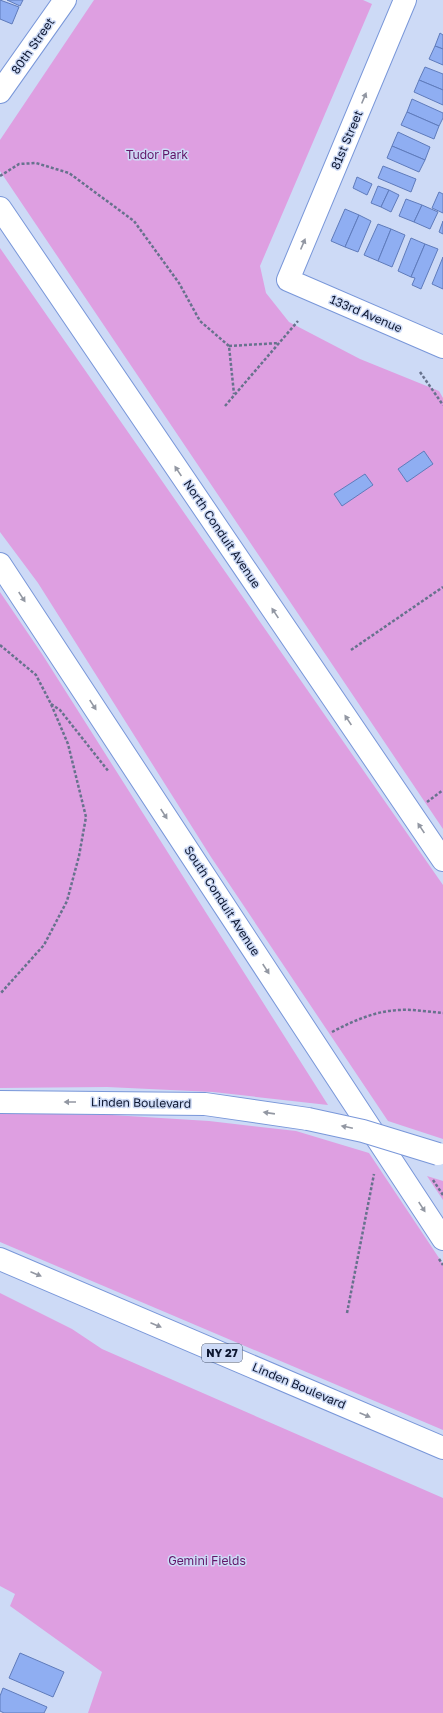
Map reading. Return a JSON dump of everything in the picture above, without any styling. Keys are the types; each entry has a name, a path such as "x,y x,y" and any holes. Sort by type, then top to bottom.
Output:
{"main road":[{"name":"80th Street","path":"0,92 65,0"},
{"name":"81st Street","path":"288,280 405,0"},
{"name":"North Conduit Avenue","path":"0,208 443,860"},
{"name":"133rd Avenue","path":"288,280 443,347"},
{"name":"South Conduit Avenue","path":"0,564 443,1239"},
{"name":"Linden Boulevard","path":"0,1102 205,1104 308,1119 363,1131 440,1155"},
{"name":"Linden Boulevard","path":"0,1259 443,1448"}],"path":[{"path":"0,176 19,164 36,163 70,173 128,216 140,228 178,283 200,321 229,346 234,394"},
{"path":"225,406 298,321"},
{"path":"229,346 280,342"},
{"path":"420,372 443,405"},
{"path":"351,650 443,587"},
{"path":"0,645 36,675 52,704 68,744 86,817 79,856 67,900 44,945 0,994"},
{"path":"424,804 443,790"},
{"path":"314,1042 351,1022 373,1014 399,1010 443,1012"},
{"path":"347,1314 376,1166"},
{"path":"433,1180 443,1195"}],"green space":[{"name":"Tudor Park","path":"94,0 363,0 372,4 260,266 266,293 289,322 360,359 439,391 443,398 443,829 0,171 0,140"},
{"path":"0,248 443,885 443,1139 388,1121 211,857 38,583 0,532"},
{"path":"0,592 42,654 328,1105 213,1092 107,1087 0,1088"},
{"path":"0,1113 112,1115 209,1121 296,1131 369,1153 443,1264 443,1430 0,1242"},
{"path":"427,1176 443,1181 443,1200"},
{"name":"Gemini Fields","path":"0,1293 72,1329 102,1349 443,1498 443,1713 88,1713 102,1672 10,1606 15,1594 0,1586"}],"building":[{"path":"0,0 19,7 12,24 0,19"},
{"path":"7,0 23,0 20,6"},
{"path":"440,33 443,35 443,49 435,46"},
{"path":"435,46 443,49 443,65 429,59"},
{"path":"425,67 443,74 443,90 419,80"},
{"path":"419,80 443,90 443,105 414,92"},
{"path":"412,99 443,113 443,118 439,126 407,112"},
{"path":"407,112 439,126 434,139 401,125"},
{"path":"398,132 430,147 425,160 392,146"},
{"path":"392,146 425,160 419,172 387,158"},
{"path":"383,166 416,179 411,192 378,178"},
{"path":"357,177 372,184 367,195 353,188"},
{"path":"378,186 389,190 381,207 371,203"},
{"path":"389,190 399,195 391,212 381,207"},
{"path":"439,192 443,194 443,213 432,208"},
{"path":"406,199 422,205 414,222 399,216"},
{"path":"422,205 438,212 430,229 414,222"},
{"path":"345,209 359,215 345,247 331,241"},
{"path":"359,215 371,221 358,252 345,247"},
{"path":"443,221 443,234 439,232"},
{"path":"378,224 391,229 378,261 364,255"},
{"path":"391,229 405,235 392,267 378,261"},
{"path":"411,238 425,244 411,277 398,271"},
{"path":"425,244 438,249 421,289 412,285 415,278 411,277"},
{"path":"443,257 443,289 432,284"},
{"path":"424,451 433,464 407,482 398,469"},
{"path":"365,474 373,485 342,506 334,494"},
{"path":"20,1653 64,1672 53,1697 9,1678"},
{"path":"3,1688 47,1707 44,1713 4,1713 0,1711 0,1696"}]}
